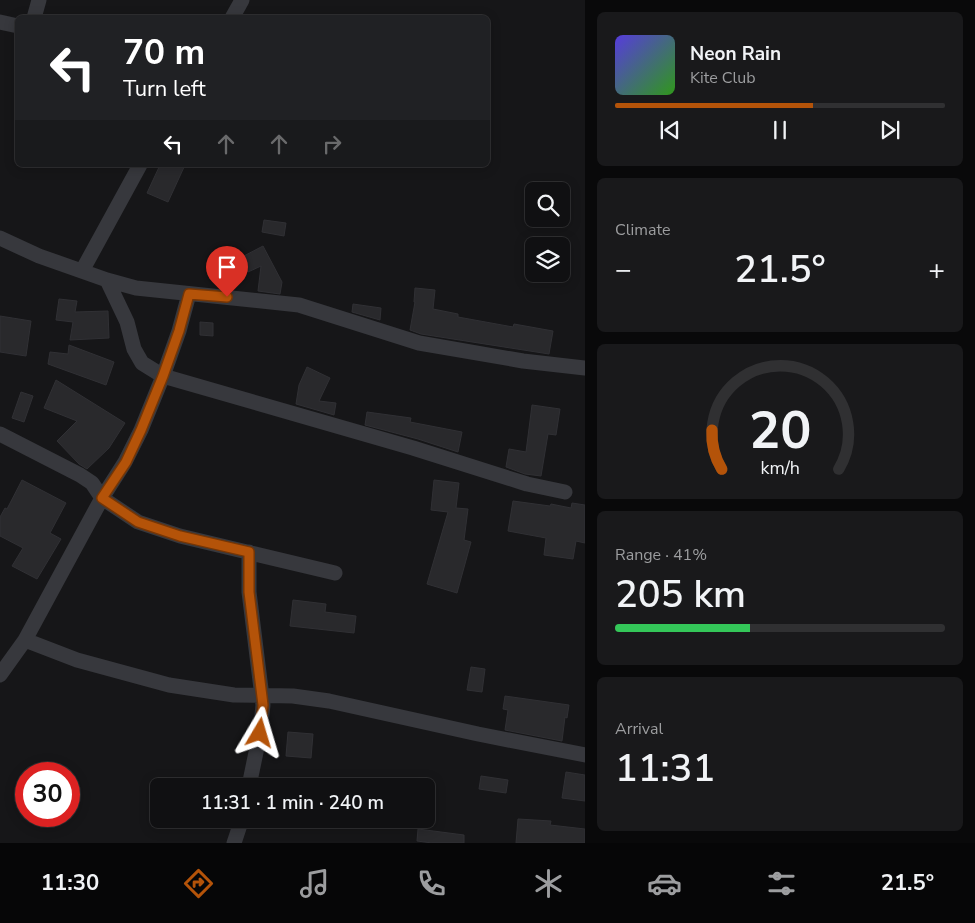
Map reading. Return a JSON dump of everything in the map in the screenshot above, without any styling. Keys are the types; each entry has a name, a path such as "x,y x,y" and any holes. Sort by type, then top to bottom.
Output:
{"street":[{"path":"35,15 39,0"},
{"path":"234,15 242,0"},
{"path":"0,22 15,25"},
{"path":"82,271 139,167"},
{"path":"0,238 39,256 136,288 299,305 419,343 523,361 585,368"},
{"path":"107,280 127,322 134,349 142,363 163,376 413,448 527,484 565,492"},
{"path":"0,675 25,640 102,498 126,462 163,376 179,331 189,294"},
{"path":"0,434 80,475 92,483 102,498 138,522 180,536 336,573"},
{"path":"249,552 249,592 263,712 251,778"},
{"path":"25,640 76,660 169,685 234,695 293,696 329,701 478,734 585,755"},
{"path":"237,842 240,828"}],"building":[{"path":"159,167 184,167 168,202 147,193"},
{"path":"264,220 286,223 284,236 262,232"},
{"path":"263,246 282,282 280,294 258,291 261,266 248,272 240,258"},
{"path":"415,288 435,290 433,309 458,314 458,317 513,327 514,324 553,331 549,354 421,334 410,330 415,302"},
{"path":"59,299 77,301 75,312 108,311 109,338 70,340 73,322 56,320"},
{"path":"353,304 381,308 380,320 352,312"},
{"path":"0,316 31,321 26,356 0,352"},
{"path":"200,322 213,323 213,336 200,335"},
{"path":"69,345 114,362 106,385 48,364 50,352 68,354"},
{"path":"307,367 330,378 319,401 336,403 334,415 296,404 299,385"},
{"path":"56,380 125,423 109,448 87,469 79,464 57,441 77,421 44,408"},
{"path":"21,392 33,396 24,422 12,418"},
{"path":"532,405 560,409 556,435 548,434 541,476 525,474 506,467 509,449 526,452"},
{"path":"367,412 411,418 410,422 462,432 458,452 365,425"},
{"path":"22,480 66,503 50,533 61,539 37,579 12,566 23,548 0,536 0,517 5,508 7,509"},
{"path":"434,480 459,483 456,508 468,509 464,540 471,542 457,593 427,584 448,512 431,510"},
{"path":"513,501 550,506 551,504 571,508 572,503 585,505 585,543 576,541 573,559 544,555 546,538 508,531"},
{"path":"293,600 326,604 325,612 356,616 354,633 290,626"},
{"path":"471,667 485,669 482,692 467,690"},
{"path":"505,696 569,705 567,718 565,717 562,741 505,730 508,710 503,709"},
{"path":"288,732 313,734 311,758 286,756"},
{"path":"566,772 585,775 585,801 562,798"},
{"path":"481,776 508,780 506,793 479,789"},
{"path":"518,819 551,821 550,825 585,829 585,843 516,843"},
{"path":"418,829 464,835 464,843 417,841"}],"route":[{"path":"227,297 189,294 179,331 141,430 126,462 102,498 138,522 180,536 249,552 249,592 263,705 260,733"}]}
